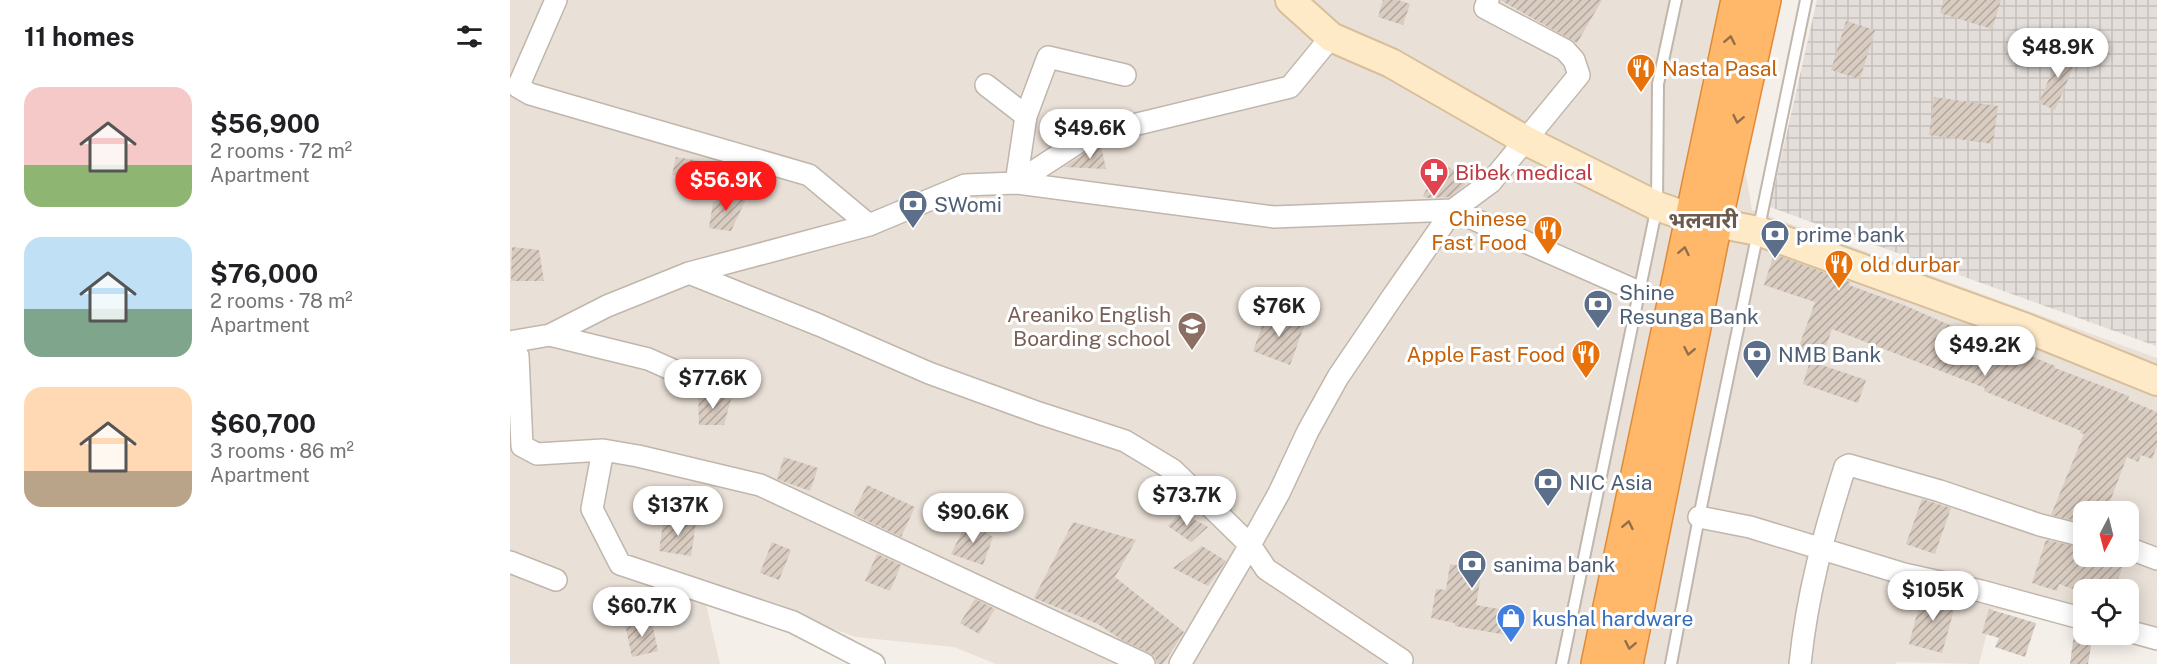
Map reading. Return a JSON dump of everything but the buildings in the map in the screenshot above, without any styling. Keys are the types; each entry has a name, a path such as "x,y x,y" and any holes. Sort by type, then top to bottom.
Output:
{"highway":[{"path":"1626,664 1703,220 1738,0"},
{"path":"1598,664 1703,220 1764,0"}],"street":[{"path":"556,0 514,86 530,94 808,175 869,225"},
{"path":"1290,0 1331,37 1391,63 1525,140 1657,206 1703,220 1758,231 2026,328 2157,381"},
{"path":"1180,664 1279,493 1308,430 1338,377 1453,210 1491,182 1579,75 1574,60 1565,50 1485,8 1488,0"},
{"path":"1016,183 1088,136 1290,87 1331,37"},
{"path":"1016,183 1026,116 1048,57 1125,75"},
{"path":"986,85 1026,116"},
{"path":"1144,664 760,485 603,450 537,454 522,446 518,356 510,342 550,335 607,306 689,273 869,225 965,184 1016,183 1274,217 1453,210 1639,292"},
{"path":"689,273 929,373 1125,441 1173,470 1250,545 1266,569 1402,660 1400,664"},
{"path":"550,335 648,359 691,378"},
{"path":"603,450 592,509 620,564 793,622 874,664"},
{"path":"1800,664 1805,616 1820,547 1845,467 1849,465 2073,533"},
{"path":"1699,517 1750,527 1904,574 1981,591 2073,616"},
{"path":"2139,552 2157,559"},
{"path":"510,562 556,580"},
{"path":"2139,635 2157,639"}],"lane":[{"path":"1562,664 1657,206 1658,84 1676,0"},
{"path":"1671,664 1699,517 1806,0"}],"shaded area":[{"path":"510,0 1738,0 1726,59 1752,210 2157,358 2157,640 2139,636 2139,579 2073,579 2073,624 1993,609 1979,664 1897,662 1896,664 996,664 954,647 856,637 701,583 720,664 510,664"},
{"path":"1817,0 2157,0 2156,346 1770,207"}],"place":[{"name":"Nasta Pasal","path":"1641,94"},
{"name":"Bibek medical","path":"1434,198"},
{"name":"SWomi","path":"913,230"},
{"name":"Chinese Fast Food","path":"1548,256"},
{"name":"prime bank","path":"1775,260"},
{"name":"old durbar","path":"1839,290"},
{"name":"Shine Resunga Bank","path":"1598,330"},
{"name":"Areaniko English Boarding school","path":"1192,352"},
{"name":"Apple Fast Food","path":"1586,380"},
{"name":"NMB Bank","path":"1757,380"},
{"name":"NIC Asia","path":"1548,508"},
{"name":"sanima bank","path":"1472,590"},
{"name":"kushal hardware","path":"1511,644"}],"district":[{"name":"भलवारी","path":"1703,220"}]}
